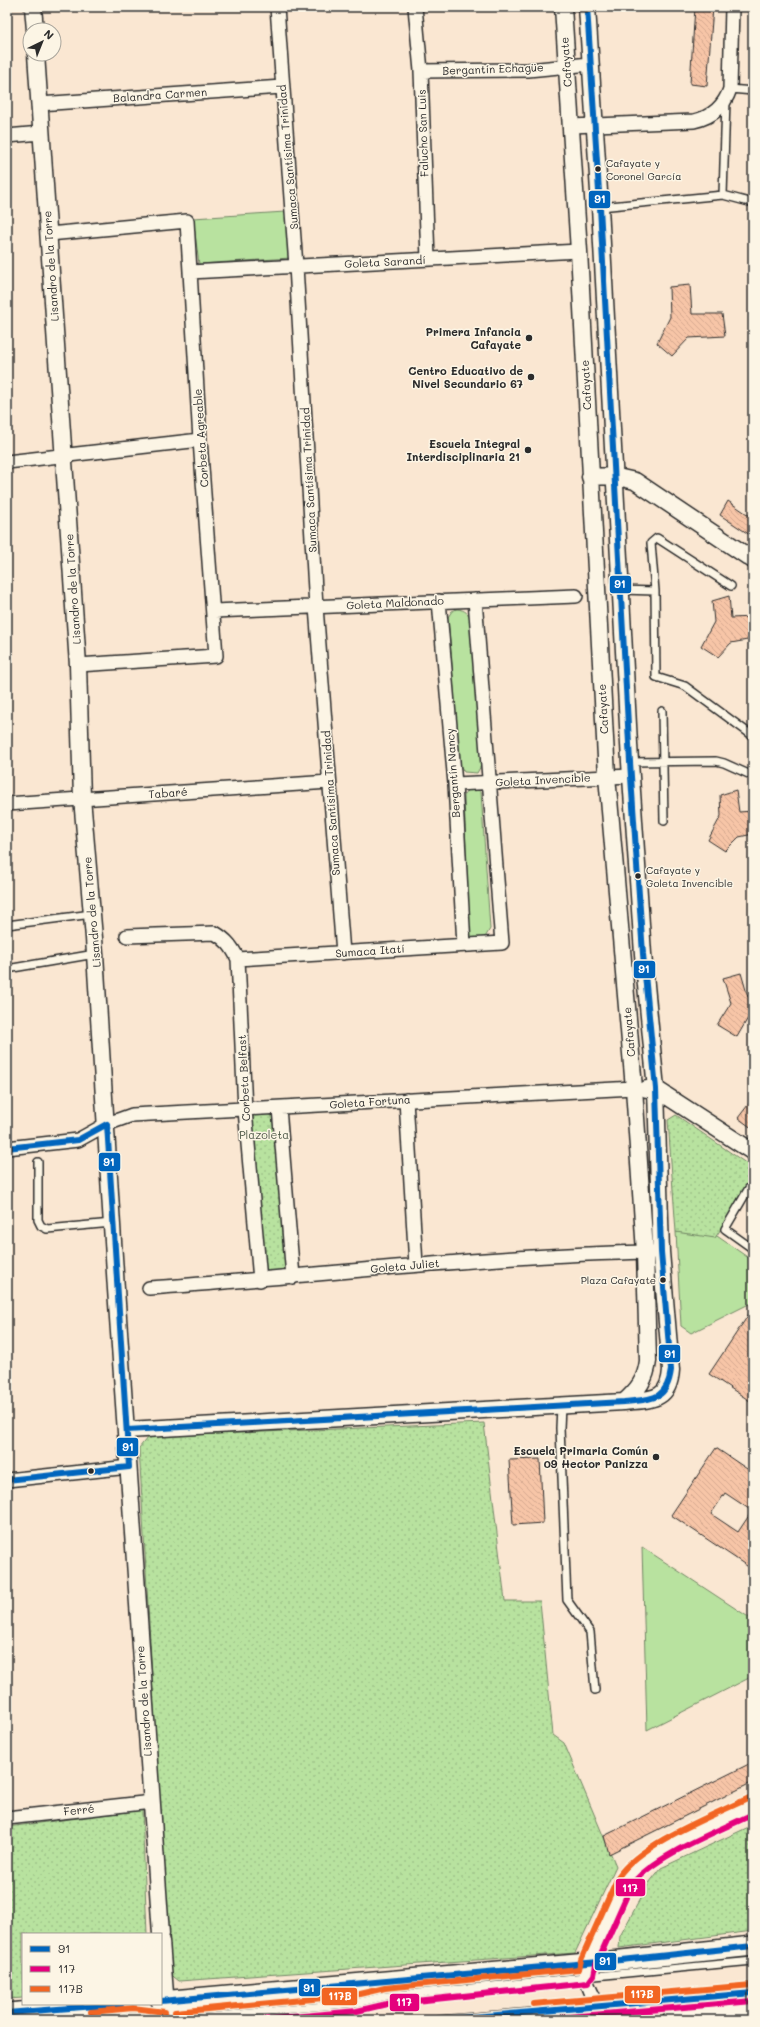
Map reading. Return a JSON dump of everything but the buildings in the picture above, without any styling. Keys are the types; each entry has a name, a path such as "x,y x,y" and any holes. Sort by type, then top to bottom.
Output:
{"main road":[{"path":"163,2000 586,1970 753,1946"},
{"path":"7,2013 108,2005"},
{"path":"672,2020 753,2014"}],"street":[{"path":"33,7 34,22"},
{"name":"Sumaca Santísima Trinidad","path":"277,7 296,266 316,607 343,953"},
{"name":"Falucho San Luis","path":"414,7 421,71 428,260"},
{"name":"Cafayate","path":"563,7 580,251 590,477 607,776 634,1088 645,1252 647,1372 643,1382 624,1402"},
{"name":"Cafayate","path":"587,7 600,207 613,476 630,769 643,954 656,1089 661,1252 671,1370 667,1389 662,1395 654,1399 624,1402"},
{"path":"571,126 694,121 704,119 715,112 728,95 732,7"},
{"name":"Lisandro de la Torre","path":"36,62 65,454 78,665 82,798 107,1124 112,1223 161,1933"},
{"name":"Bergantín Echagüe","path":"421,71 528,70 590,64"},
{"name":"Balandra Carmen","path":"39,104 282,87"},
{"path":"7,136 41,133"},
{"name":"Corbeta Agreable","path":"48,234 187,221 200,440 214,611 216,656 78,665"},
{"name":"Goleta Sarandí","path":"190,272 580,251"},
{"path":"7,462 65,454 200,440"},
{"path":"590,477 613,476 635,481 753,560"},
{"name":"Goleta Maldonado","path":"214,611 576,596"},
{"path":"476,600 490,783"},
{"name":"Bergantín Nancy","path":"439,601 455,784 464,945"},
{"name":"Goleta Invencible","path":"455,784 607,776 630,769"},
{"name":"Tabaré","path":"7,804 329,782"},
{"name":"Sumaca Itatí","path":"238,959 502,943 490,783"},
{"name":"Corbeta Belfast","path":"127,936 215,933 224,938 232,947 238,959 245,1110 260,1280"},
{"path":"634,1088 656,1089 753,1152"},
{"name":"Goleta Fortuna","path":"7,1148 78,1140 107,1124 132,1115 634,1088"},
{"path":"406,1100 416,1265"},
{"path":"279,1108 293,1277"},
{"name":"Goleta Juliet","path":"149,1288 260,1280 416,1265 661,1252"},
{"path":"127,1430 624,1402"},
{"path":"7,1480 129,1467"},
{"name":"Ferré","path":"7,1818 152,1802"},
{"path":"614,2020 592,1996 586,1970 625,1880 645,1859 753,1805"},
{"path":"162,1970 163,2000 166,2020"}],"lane":[{"path":"723,195 728,95 753,90"},
{"path":"600,207 723,195 753,203"},
{"path":"731,586 657,538 651,543 655,591 656,678 685,686 753,736"},
{"path":"620,590 655,591"},
{"path":"662,711 664,821"},
{"path":"630,769 663,763 716,761 753,776"},
{"path":"7,925 92,914"},
{"path":"7,969 95,954"},
{"path":"38,1162 38,1220 41,1226 47,1228 112,1223"},
{"path":"753,1181 751,1189 725,1229 753,1249"},
{"path":"561,1406 560,1428 567,1600 590,1632 595,1690"},
{"path":"176,2020 356,2003 386,1996 586,1970 753,1962"},
{"path":"440,2020 753,1993"},
{"path":"92,2020 134,2016 166,2020"}],"green space":[{"path":"285,212 290,258 199,264 193,218"},
{"path":"457,609 466,612 471,621 483,762 477,773 464,772 460,765 448,617 452,611"},
{"path":"477,789 481,792 490,929 484,939 477,941 471,938 469,933 464,796 467,790"},
{"name":"Plazoleta","path":"279,1108 293,1277 260,1280 245,1110"},
{"path":"676,1115 753,1168 753,1180 715,1238 676,1232 668,1120"},
{"path":"676,1232 717,1236 753,1261 753,1302 691,1333 681,1326"},
{"path":"484,1423 505,1601 540,1601 553,1735 564,1743 616,1866 575,1953 179,1981 169,1973 139,1448 147,1438 165,1436"},
{"path":"642,1547 753,1620 753,1676 647,1730"},
{"path":"142,1810 147,1933 22,1933 22,1998 7,1999 7,1827"},
{"path":"753,1825 753,1931 619,1948 620,1936 649,1883 661,1868"}],"transit line":[{"name":"91","path":"127,1430 624,1402 650,1399 661,1393 666,1388 669,1380 671,1370 661,1252 656,1089 643,954 630,762 600,207 587,7"},
{"name":"91","path":"7,1148 78,1140 107,1124 129,1467 7,1480"},
{"name":"117B","path":"175,2012 355,1995 385,1988 579,1969 581,1960 618,1877 629,1865 643,1853 660,1842 697,1822 749,1798"},
{"name":"117","path":"261,2020 357,2011 387,2004 588,1983 594,1975 596,1965 632,1884 643,1873 672,1853 753,1814"},
{"name":"91","path":"162,2001 621,1960 753,1946"},
{"name":"117B","path":"533,2004 752,1985"},
{"name":"91","path":"440,2020 753,1993"},
{"name":"117","path":"535,2020 753,2001"},
{"name":"91","path":"7,2013 108,2005"},
{"name":"117B","path":"91,2012 133,2008 165,2012"}],"place":[{"name":"Cafayate y Coronel García","path":"598,169"},
{"name":"Primera Infancia Cafayate","path":"529,338"},
{"name":"Centro Educativo de Nivel Secundario 67","path":"531,377"},
{"name":"Escuela Integral Interdisciplinaria 21","path":"528,450"},
{"name":"Cafayate y Goleta Invencible","path":"638,876"},
{"name":"Plaza Cafayate","path":"663,1280"},
{"name":"Escuela Primaria Común 09 Hector Panizza","path":"656,1457"}]}
